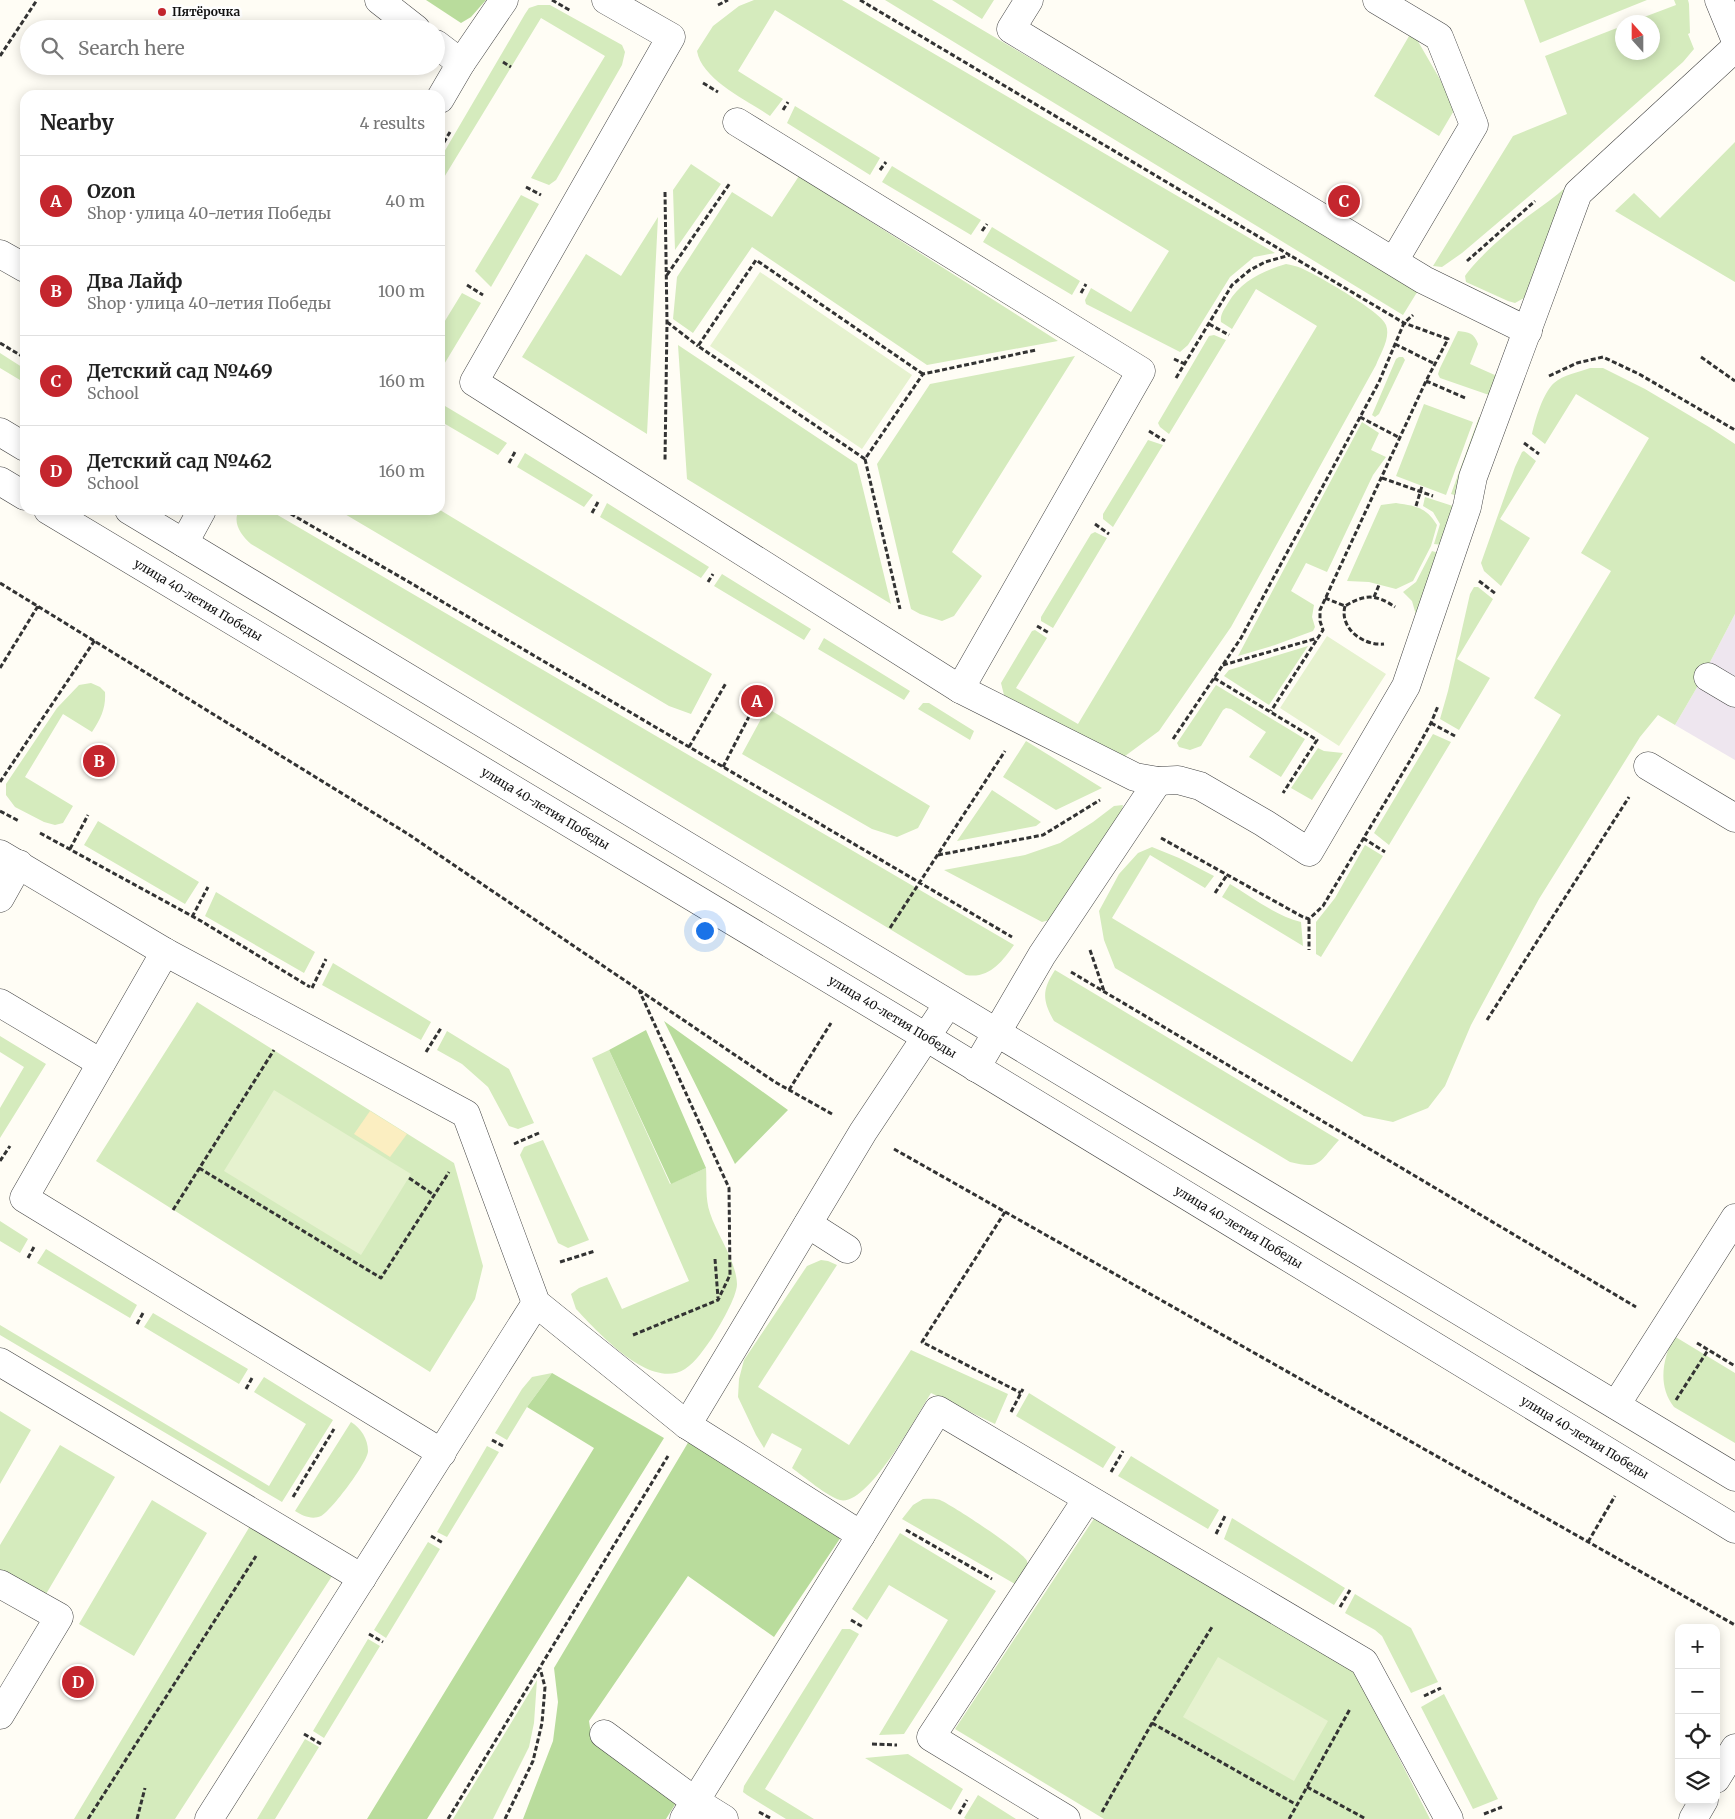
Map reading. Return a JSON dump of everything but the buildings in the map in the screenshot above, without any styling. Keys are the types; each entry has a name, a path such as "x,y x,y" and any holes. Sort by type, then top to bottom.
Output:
{"street":[{"path":"379,0 405,20"},
{"path":"445,90 461,63 504,0"},
{"path":"606,0 671,37 474,382 960,689 1147,779 1178,780 1200,786 1309,852 1406,686 1467,507 1473,477 1578,193 1735,48"},
{"path":"1029,0 1012,29 1431,283 1528,331"},
{"path":"1376,0 1439,37 1474,125 1394,261"},
{"path":"1719,0 1735,39"},
{"path":"445,51 461,63"},
{"path":"737,122 1141,372 960,689"},
{"path":"0,254 20,265"},
{"path":"0,432 20,444"},
{"path":"0,481 20,493"},
{"name":"улица 40-летия Победы","path":"56,515 926,1037 1735,1529"},
{"path":"137,515 1735,1477"},
{"path":"184,543 199,515"},
{"path":"1708,677 1735,693"},
{"path":"1648,766 1735,818"},
{"path":"976,1068 1147,779"},
{"path":"0,898 10,859 165,952 466,1114 536,1303 687,1425 861,1535"},
{"path":"165,952 24,1198 442,1453"},
{"path":"0,1004 102,1063"},
{"path":"687,1425 863,1132 948,1004"},
{"path":"1616,1405 1735,1218"},
{"path":"808,1224 847,1249"},
{"path":"209,1819 536,1303"},
{"path":"0,1362 362,1578"},
{"path":"690,1810 938,1410 1364,1662 1449,1819"},
{"path":"1066,1819 931,1737 1087,1499"},
{"path":"0,1584 59,1617 0,1715"},
{"path":"604,1734 690,1810 724,1819"},
{"path":"1720,1772 1735,1748"},
{"path":"1693,1819 1702,1804"}],"path":[{"path":"24,20 37,0"},
{"path":"718,4 728,0"},
{"path":"860,0 1404,323 1448,340 1426,381 1325,598 1320,610 1320,622 1323,630 1271,711"},
{"path":"0,56 20,26"},
{"path":"666,276 730,183"},
{"path":"665,192 667,322 665,503"},
{"path":"1232,285 1250,270 1265,262 1290,255"},
{"path":"698,346 756,260 924,374"},
{"path":"467,285 491,300"},
{"path":"1173,739 1241,638 1379,382 1404,323 1413,316"},
{"path":"667,322 698,346 865,459 912,659"},
{"path":"1209,324 1229,335"},
{"path":"865,459 924,374 1088,338"},
{"path":"0,343 20,355"},
{"path":"1395,344 1435,364"},
{"path":"1544,378 1577,363 1604,357 1639,374 1735,430"},
{"path":"1701,357 1735,381"},
{"path":"1426,381 1497,412"},
{"path":"1360,417 1400,438"},
{"path":"1146,430 1165,441"},
{"path":"1519,439 1539,454"},
{"path":"1382,478 1467,507"},
{"path":"1416,506 1422,486"},
{"path":"1091,522 1109,534"},
{"path":"1477,580 1496,594"},
{"path":"1374,597 1379,585"},
{"path":"1325,598 1345,606 1364,597 1374,597 1386,601 1396,608"},
{"path":"0,668 38,606"},
{"path":"1345,606 1344,618 1349,629 1363,641 1378,645 1388,644"},
{"path":"1031,623 1049,633"},
{"path":"1222,666 1318,637"},
{"path":"0,782 95,640"},
{"path":"1214,678 1317,740 1264,823"},
{"path":"689,747 726,683"},
{"path":"723,767 757,701"},
{"path":"887,932 1024,721"},
{"path":"1431,723 1455,736"},
{"path":"1487,1020 1648,766"},
{"path":"937,855 1043,835 1147,779"},
{"path":"70,849 88,815"},
{"path":"1363,838 1385,852"},
{"path":"1215,893 1227,875"},
{"path":"192,917 208,887"},
{"path":"1309,919 1309,950"},
{"path":"312,988 326,959"},
{"path":"596,1351 718,1300 730,1275 729,1188 639,990"},
{"path":"790,1090 835,1016"},
{"path":"426,1052 441,1028"},
{"path":"172,1210 274,1049"},
{"path":"510,1146 539,1133"},
{"path":"0,1161 10,1145"},
{"path":"199,1168 382,1278 449,1171"},
{"path":"409,1178 434,1195"},
{"path":"1005,1212 922,1342 1022,1391 1008,1418"},
{"path":"559,1263 595,1250"},
{"path":"448,1819 687,1425"},
{"path":"290,1501 336,1426"},
{"path":"486,1436 503,1446"},
{"path":"1108,1478 1123,1451"},
{"path":"1213,1541 1226,1514"},
{"path":"88,1819 275,1526"},
{"path":"426,1534 443,1543"},
{"path":"1336,1615 1350,1590"},
{"path":"1099,1816 1152,1723 1212,1627"},
{"path":"366,1632 383,1642"},
{"path":"505,1819 533,1760 542,1723 546,1687 540,1668"},
{"path":"1418,1699 1441,1688"},
{"path":"1289,1819 1353,1703"},
{"path":"1152,1723 1297,1805"},
{"path":"304,1734 321,1744"},
{"path":"872,1744 900,1745"},
{"path":"1308,1787 1366,1819"},
{"path":"137,1819 146,1788"},
{"path":"1480,1816 1502,1806"}],"shaded area":[{"path":"1735,614 1735,760 1675,725"}],"green space":[{"path":"426,0 486,0 471,17 461,23"},
{"path":"754,0 842,0 1275,253 1254,257 1230,277 1188,345 1180,352 1086,304 1085,300 1091,288 1131,312 1169,251 775,10 738,71 783,99 770,116 716,80 707,71 697,51 713,26 739,6"},
{"path":"885,0 932,0 1419,289 1403,315"},
{"path":"952,0 994,0 982,19"},
{"path":"1524,0 1647,0 1540,43"},
{"path":"1674,0 1688,0 1689,4 1690,33 1688,34 1694,49 1683,62 1462,253 1442,267 1433,266 1513,136 1567,114 1545,56 1615,29 1615,60 1660,60 1660,15 1650,15 1676,5"},
{"path":"538,5 550,5 622,45 625,52 622,65 556,180 549,185 531,178 605,56 541,18 445,176 445,150 529,8"},
{"path":"1412,31 1456,107 1439,136 1374,96"},
{"path":"795,106 880,158 870,175 787,123"},
{"path":"1735,142 1735,282 1615,211 1634,193 1660,218"},
{"path":"691,164 721,184 675,250 673,190"},
{"path":"892,166 981,220 971,235 882,182"},
{"path":"799,176 1058,341 927,365 752,247 693,333 673,319 677,277 732,192 772,217"},
{"path":"1566,187 1524,298 1515,303 1466,282 1465,276 1487,252 1514,227"},
{"path":"521,195 539,204 491,287 475,271"},
{"path":"658,217 647,434 522,357 586,254 621,276"},
{"path":"992,227 1080,281 1072,295 983,242"},
{"path":"1286,264 1299,267 1348,294 1382,319 1387,330 1384,346 1376,365 1231,627 1159,731 1121,759 1018,709 1004,695 1001,683 1032,631 1035,630 1047,638 1016,688 1078,724 1317,326 1256,289 1232,329 1221,322 1224,310 1239,289 1253,278"},
{"path":"760,272 912,375 862,449 710,346"},
{"path":"462,293 481,303 445,363 445,321"},
{"path":"1458,331 1471,334 1475,337 1478,344 1470,364 1497,376 1489,395 1440,378 1438,374"},
{"path":"1214,335 1226,340 1169,434 1158,423 1209,336"},
{"path":"678,345 857,464 891,604 687,479"},
{"path":"0,353 20,366 20,380 0,368"},
{"path":"1075,356 952,552 982,576 954,616 942,621 911,609 877,464 930,384"},
{"path":"1403,357 1405,360 1379,414 1375,417 1372,415 1396,359"},
{"path":"1590,368 1603,368 1645,389 1735,444 1735,614 1675,725 1658,715 1640,737 1539,899 1471,1025 1445,1086 1428,1108 1393,1122 1364,1116 1115,968 1104,940 1099,911 1119,874 1138,853 1152,847 1214,876 1205,888 1150,855 1112,918 1352,1062 1561,715 1534,698 1611,571 1581,553 1649,438 1576,394 1545,444 1532,434 1540,407 1550,387 1562,378"},
{"path":"1424,404 1473,422 1446,495 1396,476"},
{"path":"445,406 507,443 498,455 445,424"},
{"path":"1479,417 1488,420 1464,498 1451,494"},
{"path":"1362,422 1379,433 1371,450 1386,457 1373,475 1327,572 1306,563 1291,591 1314,605 1312,617 1315,627 1313,631 1238,656"},
{"path":"1148,440 1163,445 1113,527 1103,519 1103,514"},
{"path":"1524,451 1536,461 1500,519 1530,538 1501,586 1484,571 1481,563 1515,467"},
{"path":"525,453 593,495 584,507 517,467"},
{"path":"1425,497 1459,508 1442,545 1434,544 1440,524 1433,512 1423,506"},
{"path":"607,503 709,567 701,578 600,517"},
{"path":"1396,503 1420,508 1429,514 1437,525 1431,546 1413,581 1396,589 1369,582 1347,581 1381,505"},
{"path":"445,513 712,674 691,714 669,706 346,515 445,515"},
{"path":"237,515 278,515 1014,945 1000,963 988,972 974,976 966,975 251,544 244,537 237,524"},
{"path":"1095,532 1107,538 1053,628 1041,621 1041,617 1091,534"},
{"path":"1432,551 1445,555 1416,615 1412,601 1403,592 1416,582"},
{"path":"722,574 811,629 804,640 714,586"},
{"path":"1474,587 1478,587 1493,599 1457,659 1490,678 1459,730 1440,719 1470,594"},
{"path":"1327,636 1386,674 1339,746 1280,708"},
{"path":"824,638 910,691 904,700 818,649"},
{"path":"1308,646 1269,705 1224,676 1229,670"},
{"path":"91,683 100,687 105,692 105,703 102,713 92,732 63,714 25,777 73,806 63,823 55,825 44,822 15,807 6,795 6,784 57,708 79,685"},
{"path":"1216,685 1305,739 1281,777 1249,757 1266,732 1231,709 1226,708 1223,710 1201,746 1190,750 1179,747 1177,743"},
{"path":"923,703 929,703 974,731 970,740 918,709"},
{"path":"767,708 930,806 918,828 897,837 872,829 742,754"},
{"path":"1433,734 1451,742 1389,845 1374,833"},
{"path":"1026,741 1102,788 1056,810 1003,777"},
{"path":"1318,748 1324,751 1343,753 1312,800 1291,788"},
{"path":"992,790 1041,822 1036,826 957,841"},
{"path":"1123,805 1121,815 1050,920 1042,922 944,870 1025,855 1060,843 1114,806"},
{"path":"98,821 199,882 185,904 84,845"},
{"path":"1365,845 1383,856 1321,957 1316,954 1316,922 1335,898"},
{"path":"1230,884 1273,911 1301,922 1303,946 1222,897"},
{"path":"216,892 315,952 304,973 205,916"},
{"path":"333,963 431,1022 421,1040 322,985"},
{"path":"1055,970 1339,1140 1319,1162 1308,1165 1290,1162 1054,1021 1047,1007 1045,995 1048,983"},
{"path":"197,1002 454,1163 483,1266 475,1299 430,1372 96,1161"},
{"path":"664,1021 788,1110 735,1164"},
{"path":"646,1030 706,1168 671,1184 609,1050"},
{"path":"447,1031 509,1069 534,1123 518,1129 509,1126 488,1087 462,1064 437,1050"},
{"path":"0,1036 46,1064 0,1138 0,1108 24,1067 0,1052"},
{"path":"609,1050 670,1184 706,1168 708,1207 736,1275 737,1284 734,1296 712,1338 693,1363 685,1369 671,1374 656,1372 641,1365 610,1343 576,1309 571,1294 579,1288 607,1277 622,1309 689,1281 592,1058"},
{"path":"274,1090 411,1174 361,1255 224,1171"},
{"path":"543,1140 589,1240 568,1248 558,1243 520,1155 524,1147"},
{"path":"0,1221 28,1239 20,1253 0,1241"},
{"path":"46,1249 137,1305 130,1318 37,1263"},
{"path":"821,1260 837,1265 758,1387 849,1445 911,1350 1008,1394 995,1424 931,1393 891,1457 877,1475 864,1489 851,1498 840,1500 822,1491 792,1468 802,1449 772,1433 764,1448 738,1397 739,1379 744,1360 807,1266"},
{"path":"153,1313 248,1369 239,1384 144,1327"},
{"path":"0,1325 269,1486 306,1424 254,1392 264,1377 333,1420 282,1502 0,1335"},
{"path":"1674,1336 1735,1373 1735,1443 1674,1407 1669,1399 1665,1390 1664,1372 1667,1354"},
{"path":"552,1373 527,1407 507,1440 495,1433 522,1389 532,1377"},
{"path":"552,1373 664,1438 427,1819 367,1819 594,1448 527,1407"},
{"path":"1029,1393 1116,1447 1103,1468 1016,1416"},
{"path":"0,1411 31,1430 0,1484"},
{"path":"351,1422 361,1431 367,1442 368,1451 356,1475 321,1516 308,1517 295,1511"},
{"path":"689,1441 841,1537 774,1637 688,1576 589,1721 592,1740 676,1803 666,1819 523,1819 553,1741 558,1702 554,1668"},
{"path":"60,1445 115,1477 39,1606 0,1584 0,1545"},
{"path":"487,1446 499,1452 447,1537 437,1532"},
{"path":"1131,1456 1219,1510 1208,1529 1118,1476"},
{"path":"923,1499 938,1499 942,1501 988,1530 1023,1556 1027,1561 1028,1568 1020,1587 902,1519 913,1505"},
{"path":"152,1500 207,1533 134,1656 79,1624"},
{"path":"1095,1517 1355,1672 1430,1819 1104,1819 955,1729"},
{"path":"1232,1518 1345,1588 1334,1605 1224,1539"},
{"path":"250,1526 334,1573 175,1819 74,1819"},
{"path":"900,1533 996,1591 904,1734 879,1735 948,1620 889,1585 867,1620 852,1609"},
{"path":"428,1542 440,1549 386,1638 374,1630"},
{"path":"1355,1594 1411,1628 1438,1682 1411,1693 1382,1636 1345,1613"},
{"path":"842,1629 850,1629 859,1634 765,1789 814,1819 786,1819 743,1792 744,1786"},
{"path":"368,1639 380,1646 324,1738 313,1731"},
{"path":"1218,1657 1328,1721 1294,1781 1183,1717"},
{"path":"537,1680 534,1723 529,1747 493,1819 453,1819"},
{"path":"1444,1694 1498,1799 1473,1809 1421,1707"},
{"path":"305,1739 319,1747 275,1819 257,1819"},
{"path":"908,1754 963,1789 951,1810 865,1758"},
{"path":"978,1795 1016,1819 964,1818"}],"sand":[{"path":"370,1111 407,1134 390,1157 354,1134"}],"place":[{"name":"Пятёрочка","path":"162,12"},
{"name":"Детский сад №469","path":"1344,201"},
{"name":"Ozon","path":"757,701"},
{"name":"Два Лайф","path":"99,761"},
{"name":"Детский сад №462","path":"78,1682"}]}
